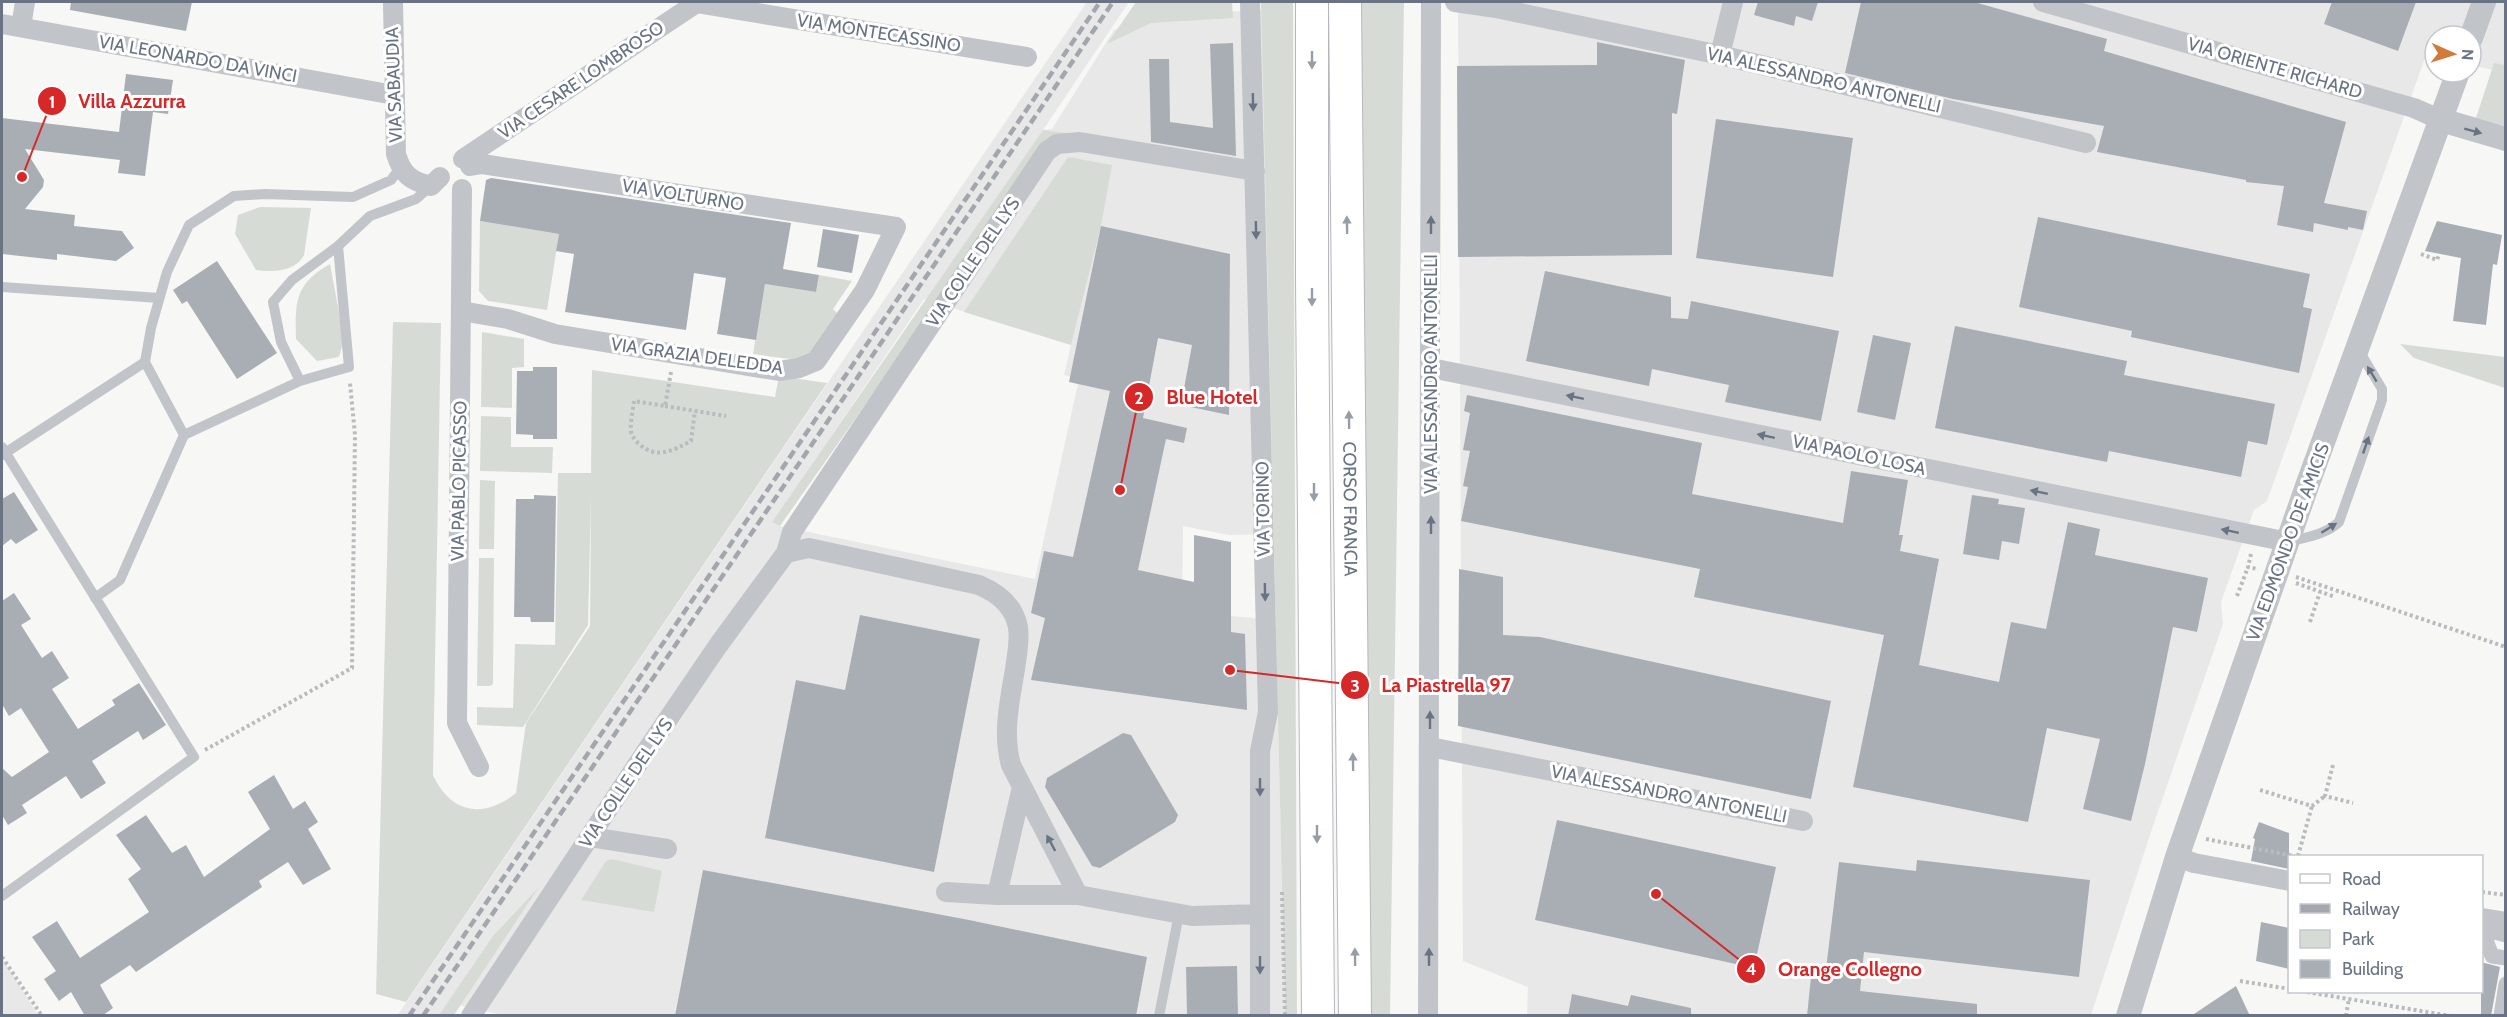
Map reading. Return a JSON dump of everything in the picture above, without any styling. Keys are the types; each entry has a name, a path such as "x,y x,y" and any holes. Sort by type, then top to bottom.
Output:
{"main road":[{"name":"CORSO FRANCIA","path":"1312,2 1318,1016"},
{"name":"CORSO FRANCIA","path":"1345,2 1355,1016"}],"street":[{"path":"21,27 25,2"},
{"name":"VIA SABAUDIA","path":"393,2 396,154 400,168"},
{"name":"VIA MONTECASSINO","path":"697,2 1027,57"},
{"name":"VIA CESARE LOMBROSO","path":"466,162 697,2"},
{"name":"VIA TORINO","path":"1250,2 1268,712 1260,751 1260,1016"},
{"name":"VIA ALESSANDRO ANTONELLI","path":"1428,1016 1431,2"},
{"name":"VIA ALESSANDRO ANTONELLI","path":"1455,2 1496,8 1720,55 2086,143"},
{"path":"1720,55 1733,2"},
{"name":"VIA ORIENTE RICHARD","path":"2043,2 2414,108 2441,120 2505,140"},
{"path":"2476,24 2484,2"},
{"name":"VIA LEONARDO DA VINCI","path":"2,24 394,95"},
{"name":"VIA EDMONDO DE AMICIS","path":"2128,1016 2185,834 2454,84"},
{"name":"VIA COLLE DEL LYS","path":"473,1015 717,647 786,553 792,532 1047,151 1057,144 1080,142 1255,171"},
{"path":"400,168 409,179 435,181 448,188 462,189 470,182 472,176 466,162 453,158 445,163 435,181"},
{"name":"VIA VOLTURNO","path":"466,162 896,227"},
{"name":"VIA PABLO PICASSO","path":"462,189 457,723 479,768"},
{"name":"VIA GRAZIA DELEDDA","path":"461,311 508,319 555,334 779,371 799,368 816,361 865,290 896,227"},
{"name":"VIA PAOLO LOSA","path":"1431,368 2288,542"},
{"path":"786,553 809,548 980,585 993,590 1004,600 1013,613 1018,627 1018,644 1008,707 1008,753 1022,787 1078,895"},
{"name":"VIA ALESSANDRO ANTONELLI","path":"1430,747 1803,820"},
{"path":"997,895 1022,787"},
{"path":"590,837 667,849"},
{"path":"2177,857 2194,863 2288,881"},
{"path":"946,892 997,895 1078,895 1192,916 1260,914"},
{"path":"2483,918 2505,922"},
{"path":"2483,929 2505,934"},
{"path":"2483,932 2492,956 2505,958"},
{"path":"2502,1016 2505,984"}],"lane":[{"path":"184,435 145,362 167,272 189,225 234,196 265,194 353,197 391,180 400,168"},
{"path":"300,381 281,342 273,302 292,280 338,246 370,216 416,199 435,181"},
{"path":"95,598 120,580 184,435 300,381 349,367 338,246"},
{"path":"2,287 159,298"},
{"path":"2288,542 2331,529 2339,522 2382,400 2382,389 2358,350"},
{"path":"2,896 194,757 3,452 145,362"},
{"path":"1159,1016 1179,914"}],"path":[{"path":"2421,254 2437,260 2439,254"},
{"path":"665,406 674,354"},
{"path":"194,757 352,668 354,435 349,367"},
{"path":"695,411 691,441 672,451 661,453 646,451 633,438 631,431 634,401 726,416"},
{"path":"2237,596 2252,554"},
{"path":"2248,567 2257,570"},
{"path":"2296,577 2505,647"},
{"path":"2292,582 2335,597"},
{"path":"2310,622 2320,592"},
{"path":"2296,855 2312,806 2325,796 2333,765"},
{"path":"2260,790 2312,806"},
{"path":"2325,796 2353,803"},
{"path":"2185,834 2291,855"},
{"path":"2483,892 2505,895"},
{"path":"2,957 42,1016"},
{"path":"2240,981 2288,989"},
{"path":"2314,993 2451,1016"},
{"path":"2346,1016 2349,998"}],"shaded area":[{"path":"1087,2 1129,2 1043,130 1052,129 1114,30 1147,15 1262,10 1274,534 1229,535 1183,526 1182,612 1254,618 1276,627 1285,1015 507,1016 448,1003 439,1015 397,1016","holes":["924,299 1071,345 1064,375 1079,379 1035,579 780,526 773,522"]},
{"path":"1458,2 2505,2 2505,73 2483,68 2483,24 2423,24 2423,63 2267,501 2254,510 2221,602 2223,624 2091,1015 1527,1015 1528,987 1463,961"},
{"path":"2,958 38,1015 2,1015"}],"green space":[{"path":"1136,2 1232,2 1233,18 1151,23 1107,44"},
{"path":"1261,2 1293,2 1297,1016 1285,1015"},
{"path":"1361,2 1404,2 1390,1016 1369,1015"},
{"path":"2494,63 2505,65 2505,126 2476,118"},
{"path":"1043,130 1081,135 1051,140 780,526 772,522"},
{"path":"1068,157 1112,165 1101,226 1071,345 964,312"},
{"path":"260,207 311,208 304,255 295,265 276,271 256,270 235,234 238,215"},
{"path":"480,221 559,234 547,310 488,301 479,291"},
{"path":"330,264 344,339 339,357 317,361 296,339 297,304 304,286 318,271"},
{"path":"819,275 852,281 833,309 839,315 820,343 813,351 798,359 753,354 765,284 816,292"},
{"path":"393,322 441,323 433,775 449,798 469,808 492,807 516,793 526,723 590,626 591,497 588,625 523,727 477,725 477,707 513,708 515,644 555,645 558,473 591,473 592,370 775,397 779,376 827,383 406,1002 376,994"},
{"path":"482,332 524,339 524,367 512,368 512,408 481,407"},
{"path":"2400,344 2505,357 2505,388 2414,358"},
{"path":"481,416 511,417 511,447 553,447 552,473 480,471"},
{"path":"480,480 495,481 494,549 479,549"},
{"path":"479,558 494,558 493,684 490,686 477,686"},
{"path":"612,859 662,871 654,912 581,900 606,861"},
{"path":"539,887 454,1015 439,1015 493,936"}],"building":[{"path":"71,2 192,2 186,31 70,10"},
{"path":"1758,2 1818,2 1812,21 1796,16 1794,26 1754,15"},
{"path":"1861,2 1974,2 2107,39 2104,51 2346,122 2324,203 2367,211 2363,230 2348,227 2348,230 2314,223 2313,232 2277,225 2284,186 2246,182 2246,180 2097,152 2104,126 1953,99 1845,73"},
{"path":"2332,2 2416,2 2398,51 2324,24"},
{"path":"1597,42 1685,60 1677,114 1672,113 1672,255 1458,257 1457,66 1597,65"},
{"path":"1233,43 1236,156 1151,142 1149,59 1169,59 1170,122 1213,128 1210,44"},
{"path":"126,74 173,80 168,114 153,112 145,176 118,173 120,160 25,149 44,180 43,187 25,209 75,215 74,226 122,231 134,248 116,261 57,254 57,260 2,254 2,118 119,132"},
{"path":"1716,119 1853,138 1833,277 1696,258"},
{"path":"491,178 791,223 783,269 819,275 816,292 765,284 756,340 717,334 726,278 694,273 686,330 565,312 574,254 556,251 559,234 480,221 486,180"},
{"path":"2038,217 2310,274 2303,307 2312,309 2299,373 2131,337 2132,331 2019,307"},
{"path":"2437,221 2502,235 2497,265 2493,264 2486,325 2453,321 2461,258 2425,251"},
{"path":"1101,226 1230,254 1229,415 1181,405 1192,345 1158,338 1143,418 1187,428 1184,443 1166,439 1138,570 1194,582 1194,535 1231,542 1231,632 1245,634 1247,710 1031,680 1045,618 1031,613 1044,551 1073,557 1110,391 1069,382"},
{"path":"823,229 859,235 852,273 817,267"},
{"path":"217,261 277,353 237,379 187,301 182,304 173,290"},
{"path":"1545,271 1671,297 1671,318 1688,319 1691,301 1839,331 1821,421 1725,402 1729,385 1652,369 1649,386 1526,361"},
{"path":"1955,326 2127,361 2124,375 2275,404 2267,445 2248,441 2241,477 2109,451 2107,462 1935,428"},
{"path":"1873,335 1911,343 1895,420 1857,412"},
{"path":"533,367 557,367 557,439 533,439 533,435 516,434 517,371 533,371"},
{"path":"1467,395 1702,443 1692,494 1843,523 1851,471 1908,480 1899,535 1903,535 1900,551 1939,559 1919,665 1999,682 2011,622 2046,629 2068,522 2100,529 2095,555 2208,578 2197,632 2173,627 2131,821 2083,809 2100,739 2047,728 2028,822 1853,787 1884,635 1694,597 1700,569 1461,521 1468,487 1463,486 1470,451 1463,450 1470,413 1464,411"},
{"path":"14,492 38,530 16,544 11,539 2,546 2,499"},
{"path":"534,495 556,496 554,622 531,622 530,617 514,617 516,499 534,499"},
{"path":"1972,495 1999,499 1998,504 2025,508 2019,544 2002,541 1999,560 1963,554"},
{"path":"1459,569 1503,577 1503,635 1540,637 1831,701 1811,799 1458,726"},
{"path":"14,593 31,619 21,625 42,658 52,651 69,678 52,689 78,729 115,705 112,700 139,683 166,725 143,740 138,731 92,761 106,783 81,799 66,776 22,805 27,813 8,825 2,815 2,768 12,777 49,752 21,708 9,716 2,704 2,601"},
{"path":"860,615 980,639 934,872 765,838 796,680 845,690"},
{"path":"1123,733 1131,735 1178,815 1175,822 1100,868 1092,866 1045,787 1047,778"},
{"path":"274,775 293,809 305,801 318,822 308,829 331,869 303,885 288,862 259,881 262,887 136,972 130,965 100,985 113,1008 102,1016 85,1016 71,992 59,1001 44,979 56,971 32,937 57,921 80,958 149,912 128,879 141,869 116,835 146,815 172,853 186,845 204,877 270,829 248,792"},
{"path":"1557,820 1776,867 1754,968 1535,920"},
{"path":"2259,822 2289,833 2288,869 2251,861 2255,839 2253,838"},
{"path":"1917,860 2090,880 2079,977 1864,952 1860,991 1977,1004 1977,1016 1807,1016 1812,967 1826,969 1839,862 1916,871"},
{"path":"703,870 969,920 1147,957 1136,1016 675,1016"},
{"path":"2261,922 2288,928 2288,969 2256,961"},
{"path":"2483,963 2500,967 2491,1016 2481,1016"},
{"path":"1237,966 1238,1016 1187,1016 1186,967"},
{"path":"2236,986 2250,1016 2191,1016"},
{"path":"1572,994 1628,1006 1631,995 1691,1008 1691,1016 1568,1016"}],"railway":[{"path":"409,1016 1100,2"},
{"path":"423,1016 1113,2"}],"place":[{"name":"Villa Azzurra","path":"22,177"},
{"name":"Blue Hotel","path":"1120,490"},
{"name":"La Piastrella 97","path":"1230,670"},
{"name":"Orange Collegno","path":"1656,894"}]}
